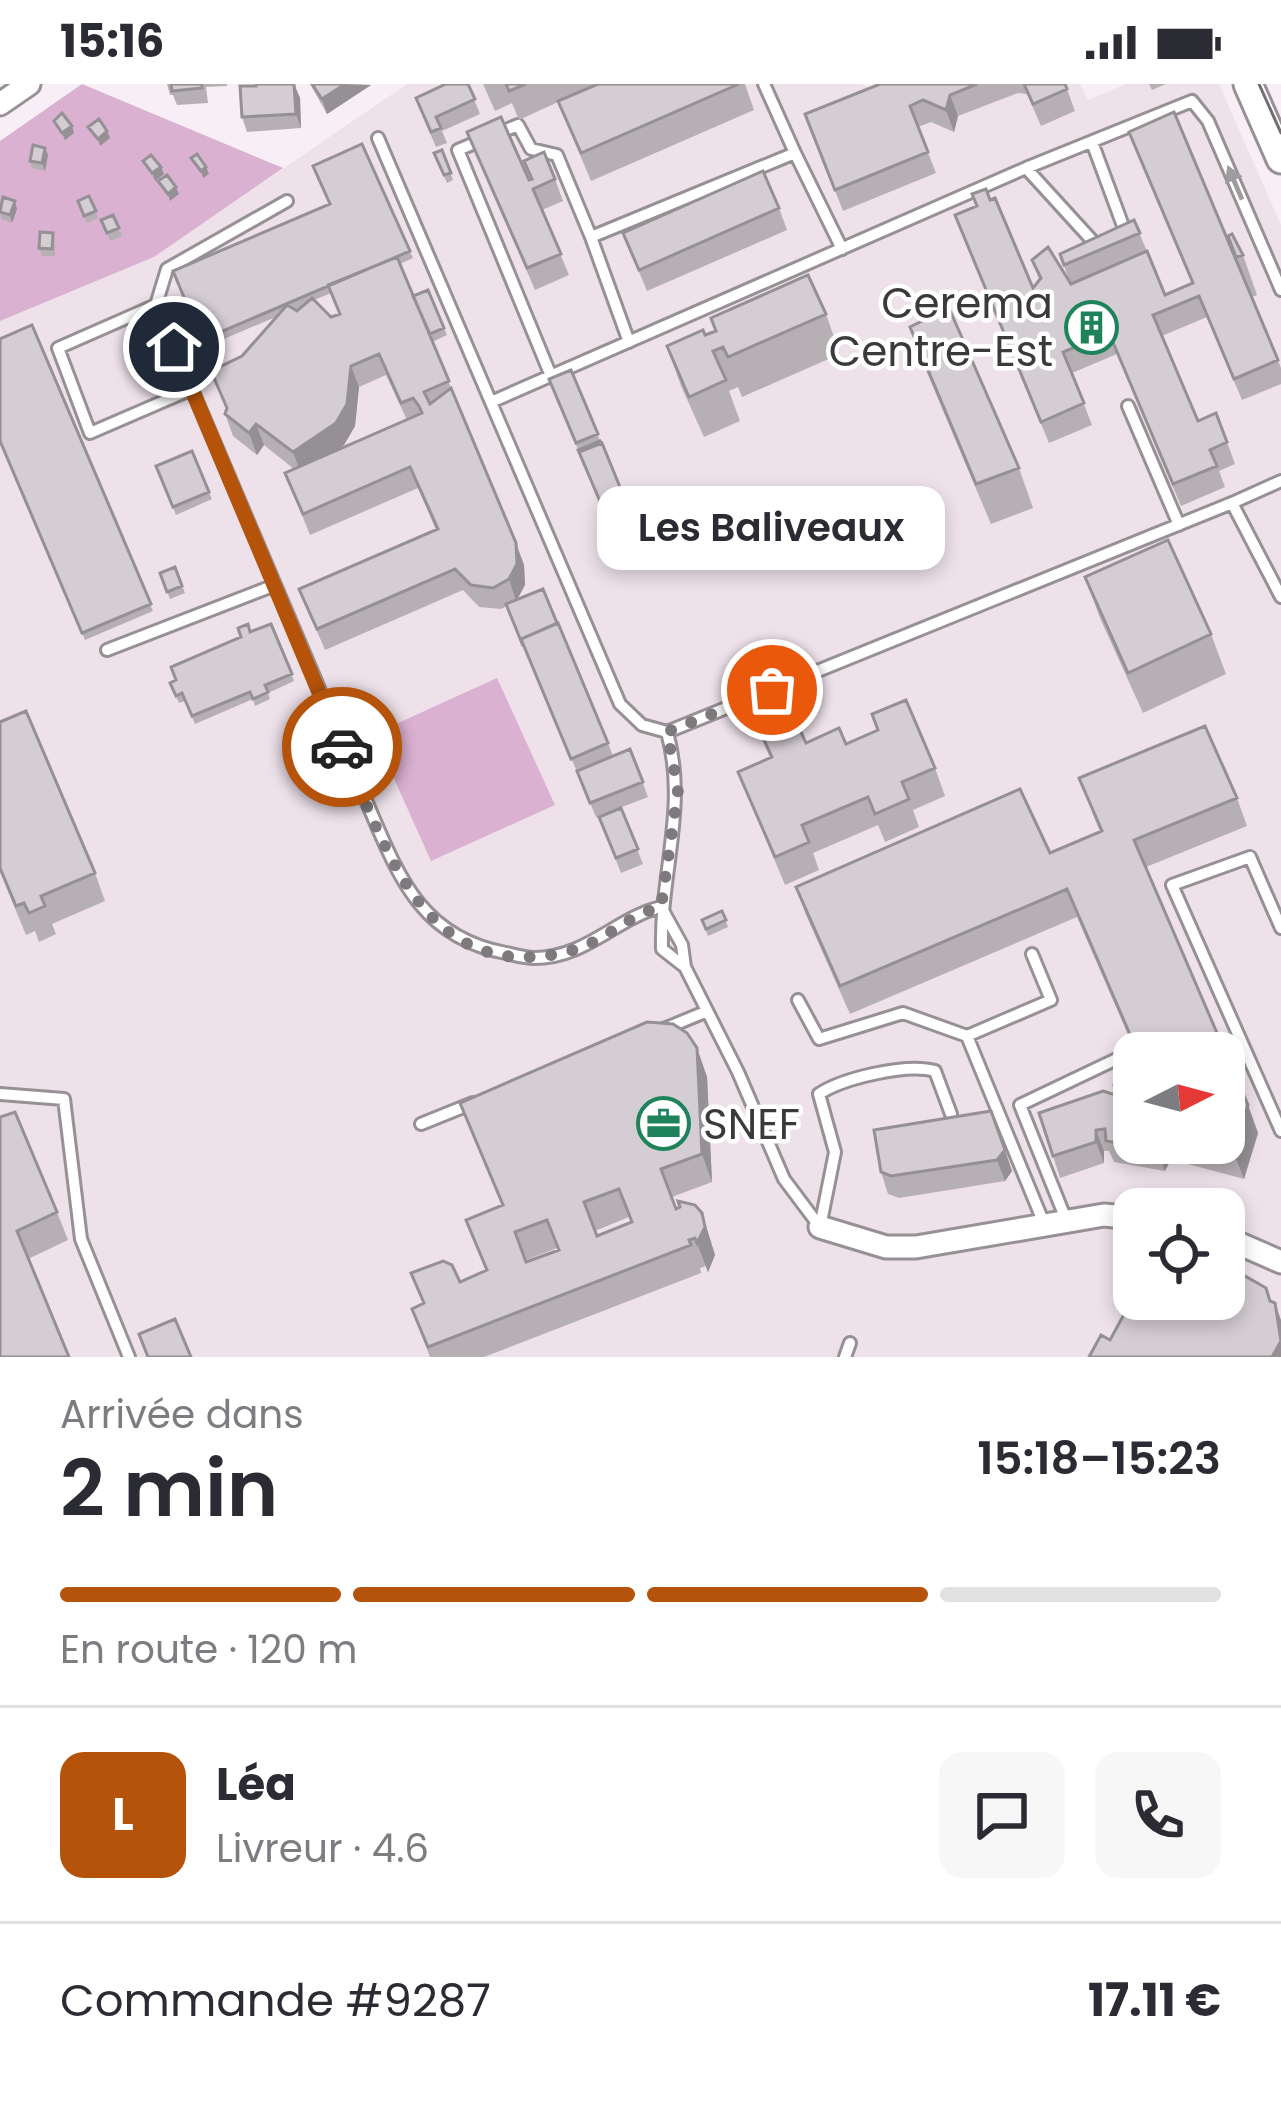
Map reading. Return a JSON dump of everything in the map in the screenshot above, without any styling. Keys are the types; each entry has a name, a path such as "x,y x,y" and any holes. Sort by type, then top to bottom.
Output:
{"street":[{"path":"0,104 29,84"},
{"path":"1248,84 1281,158"},
{"path":"820,1227 886,1246 916,1247 1113,1216"},
{"path":"1245,1246 1281,1262"}],"lane":[{"path":"764,84 842,249"},
{"path":"490,402 1192,101 1208,121 1281,290"},
{"path":"551,376 458,151 518,125 531,149 556,155 628,342"},
{"path":"378,138 620,704 642,725 667,732 1281,481"},
{"path":"1092,142 1126,230 1124,246"},
{"path":"591,237 794,153"},
{"path":"1025,169 1105,255"},
{"path":"287,201 167,268 157,305 392,861 413,899 443,929 481,948 533,958 575,950 608,936 640,912 661,907"},
{"path":"157,305 58,348 90,433 192,389"},
{"path":"1127,406 1179,525"},
{"path":"1232,503 1281,596"},
{"path":"107,650 274,585"},
{"path":"667,732 678,790 661,907 662,949 685,967"},
{"path":"1281,928 1250,857 1172,885 1281,1131"},
{"path":"661,907 784,1179 820,1227"},
{"path":"798,1000 819,1039 903,1013 967,1036 1051,1000 1032,954"},
{"path":"658,1032 705,1012"},
{"path":"967,1036 1056,1224"},
{"path":"1056,1224 1020,1105 1113,1062"},
{"path":"820,1227 835,1152 819,1094 835,1084 920,1066 935,1071 951,1114"},
{"path":"0,1094 64,1100 80,1239 129,1357"},
{"path":"421,1124 477,1101"},
{"path":"845,1357 850,1343"}],"shaded area":[{"path":"82,84 283,168 154,257 0,321 0,141"},
{"path":"407,84 862,84 877,91 894,84 1080,84 1088,100 1126,84 1219,84 1281,225 1281,1357 0,1357 0,321 154,257"},
{"path":"497,678 555,805 431,861 374,734"}],"building":[{"path":"171,84 202,84 202,88 172,91"},
{"path":"294,84 296,114 242,117 240,86"},
{"path":"312,84 345,84 322,99"},
{"path":"446,84 468,84 475,99 436,117 441,128 431,132 416,98"},
{"path":"598,84 739,84 581,153 558,101"},
{"path":"880,84 977,84 950,95 946,110 923,100 910,106 928,152 835,190 805,114"},
{"path":"1024,84 1065,84 1067,89 1033,104"},
{"name":"Cerema Centre-Est","path":"1174,112 1278,360 1234,379 1199,296 1153,315 1198,421 1216,413 1227,442 1210,450 1217,466 1173,484 1109,333 1063,352 1084,403 1041,422 955,215 977,206 972,194 986,189 990,200 995,198 1033,288 1041,278 1032,260 1048,247 1071,284 1147,251 1165,295 1193,283 1129,132"},
{"path":"62,113 72,126 62,133 54,121"},
{"path":"501,117 529,180 524,161 544,152 555,179 533,189 561,254 527,268 467,132"},
{"path":"99,119 107,131 98,139 88,127"},
{"path":"362,144 410,251 202,340 173,271 330,204 313,166"},
{"path":"33,145 45,148 42,163 30,161"},
{"path":"442,150 451,173 444,175 434,153"},
{"path":"197,154 206,167 201,171 191,158"},
{"path":"151,155 161,167 152,173 143,161"},
{"path":"763,171 779,208 639,270 623,233"},
{"path":"167,175 176,187 168,194 158,181"},
{"path":"89,196 96,211 84,216 78,201"},
{"path":"3,197 15,201 10,215 0,212"},
{"path":"113,215 119,228 107,233 101,220"},
{"path":"1134,220 1140,233 1064,265 1060,254"},
{"path":"40,232 53,233 52,249 39,248"},
{"path":"1232,234 1243,255 1236,257 1228,236"},
{"path":"397,257 449,381 424,392 430,404 451,388 516,543 517,564 509,579 493,588 471,585 455,569 317,629 299,589 438,529 410,467 303,514 285,473 422,413 413,398 401,403 379,354 351,366 347,404 336,423 293,452 256,424 249,433 225,414 227,408 211,371 242,356 287,305 297,311 312,298 331,317 340,314 328,285"},
{"path":"808,275 826,314 728,357 723,347 713,351 726,380 689,397 667,346 703,330 705,335 716,331 711,318"},
{"path":"428,290 444,328 430,334 413,296"},
{"path":"949,308 1019,468 976,484 910,327"},
{"path":"32,325 151,604 82,633 0,441 0,339"},
{"path":"571,370 598,434 576,443 549,379"},
{"path":"602,443 624,497 602,506 579,452"},
{"path":"192,451 209,492 173,507 156,466"},
{"path":"1168,540 1211,634 1128,673 1085,577"},
{"path":"175,567 182,586 167,592 160,573"},
{"path":"543,589 557,623 521,639 523,646 506,604"},
{"path":"558,623 608,743 571,759 521,639"},
{"path":"248,624 250,632 271,624 292,674 265,685 268,692 253,699 250,692 192,716 182,693 176,696 170,683 176,680 171,667 241,637 238,628"},
{"path":"906,700 935,768 902,782 909,799 875,814 868,797 802,825 809,842 775,857 738,772 772,757 757,725 791,710 806,743 839,728 846,744 878,730 872,714"},
{"path":"26,711 95,873 41,896 45,906 29,913 24,903 16,906 0,868 0,722"},
{"path":"1205,726 1237,798 1134,840 1217,1032 1129,1032 1067,889 840,986 796,887 1020,789 1050,853 1102,831 1079,778"},
{"path":"630,749 643,782 590,803 577,771"},
{"path":"621,808 638,849 616,858 599,817"},
{"path":"722,911 726,920 706,929 702,920"},
{"path":"647,1022 673,1024 697,1048 702,1154 661,1169 676,1209 678,1201 695,1205 702,1213 705,1227 697,1243 695,1238 689,1240 691,1245 428,1347 412,1309 424,1303 411,1273 443,1261 452,1265 460,1282 487,1270 466,1220 503,1205 460,1103","holes":["619,1189 632,1222 597,1236 584,1202","547,1220 559,1250 526,1262 515,1232"]},
{"path":"1103,1091 1113,1094 1113,1142 1106,1141 1105,1129 1096,1130 1096,1142 1053,1156 1039,1113"},
{"path":"991,1111 1005,1150 997,1160 891,1176 881,1172 874,1130"},
{"path":"15,1112 57,1212 17,1231 69,1357 0,1357 0,1117"},
{"path":"1245,1276 1266,1288 1275,1303 1281,1341 1272,1357 1089,1357 1101,1335 1110,1340 1121,1320 1245,1320"},
{"path":"175,1319 191,1357 148,1357 139,1334"}],"tram line":[{"path":"1259,84 1281,133"}],"way so far":[{"path":"342,747 413,899 443,929 481,948 533,958 575,950 608,936 640,912 661,907 678,790 667,732 772,690"}],"place":[{"name":"Cerema Centre-Est","path":"1092,327"},
{"name":"Les Baliveaux","path":"772,690"},
{"name":"SNEF","path":"664,1124"}],"route":[{"path":"174,347 342,747"}]}
